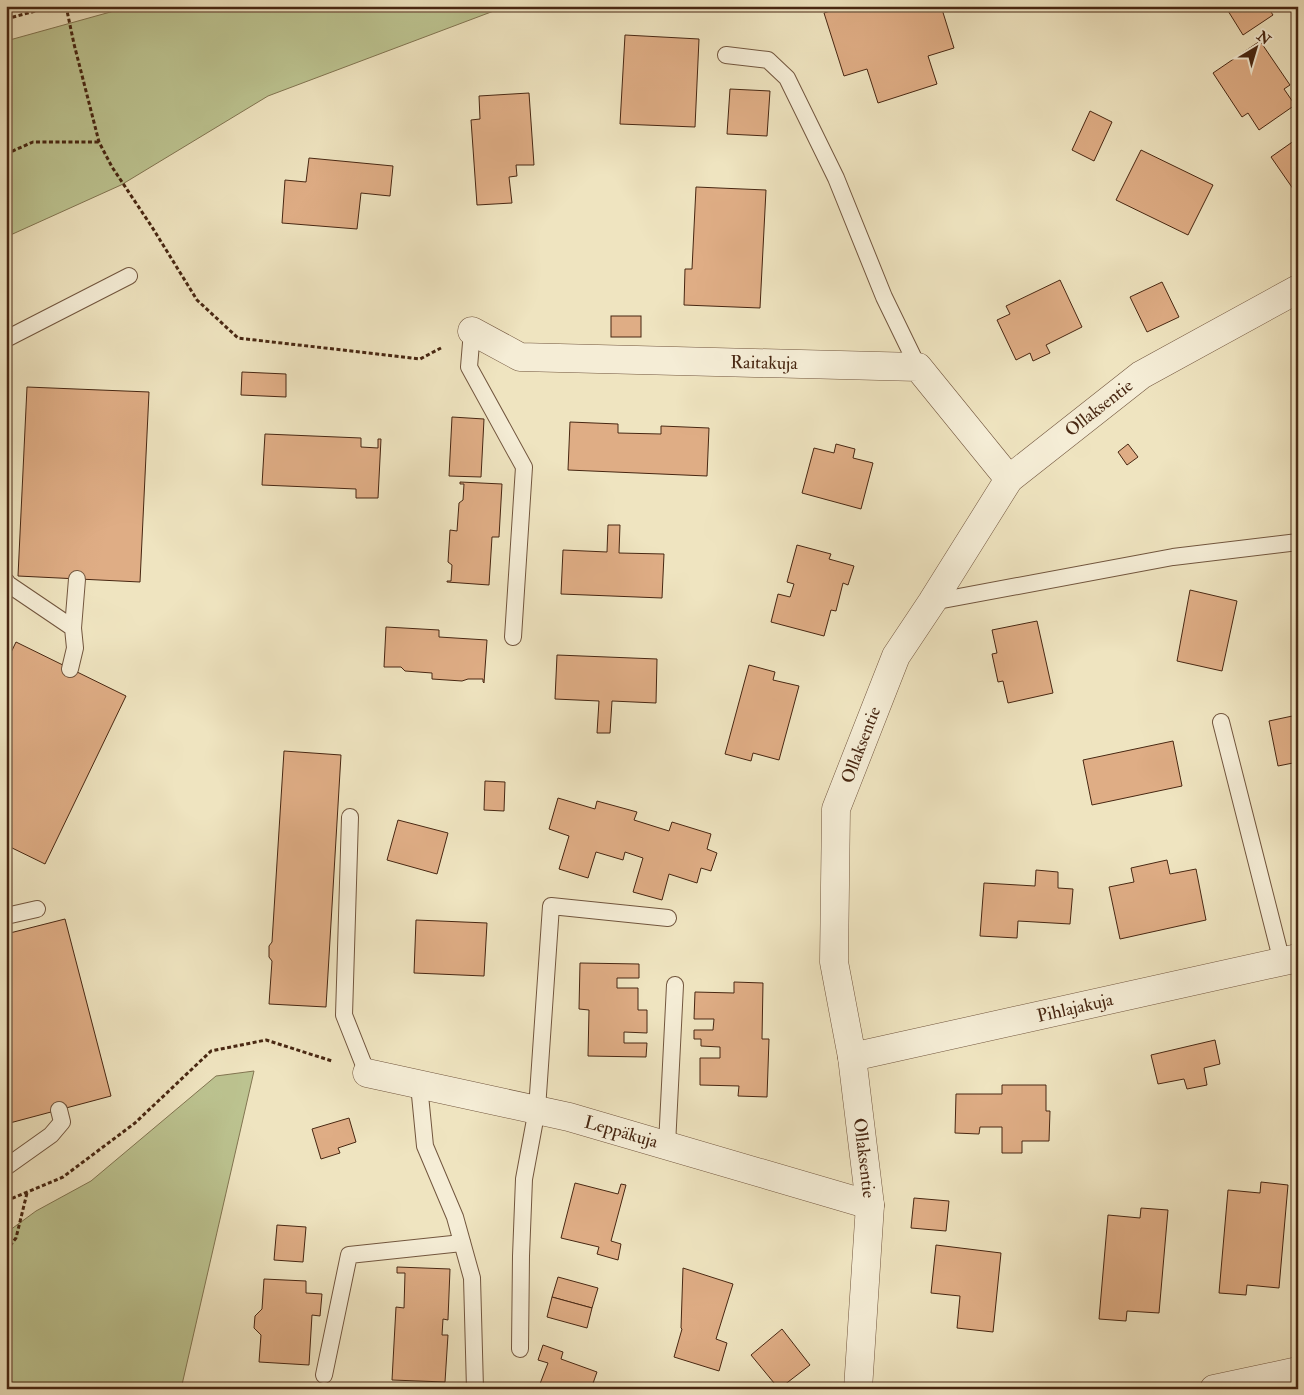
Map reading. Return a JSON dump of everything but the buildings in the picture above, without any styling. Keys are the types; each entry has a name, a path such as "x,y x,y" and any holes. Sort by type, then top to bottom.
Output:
{"street":[{"name":"Ollaksentie","path":"858,1389 870,1205 852,1057 834,962 836,809 896,656 1009,479 1142,375 1298,289"},
{"name":"Raitakuja","path":"472,331 520,357 918,367"},
{"path":"918,367 1009,479"},
{"name":"Pihlajakuja","path":"852,1057 1290,960"},
{"name":"Leppäkuja","path":"367,1073 569,1116 870,1205"},
{"path":"1214,1389 1298,1371"}],"lane":[{"path":"726,55 768,60 787,78 836,178 882,290 918,367"},
{"path":"6,339 129,276"},
{"path":"472,331 469,367 524,467 513,637"},
{"path":"932,602 1173,557 1298,542"},
{"path":"70,669 75,648 73,628 77,579"},
{"path":"6,581 73,628"},
{"path":"1221,722 1290,960"},
{"path":"350,818 344,1015 367,1073"},
{"path":"520,1349 524,1179 536,1109 551,906 668,918"},
{"path":"6,916 37,909"},
{"path":"667,1145 675,985"},
{"path":"419,1085 425,1146 455,1217 472,1278 475,1389"},
{"path":"6,1167 51,1135 62,1122 59,1110"},
{"path":"324,1375 349,1256 462,1243"}],"path":[{"path":"6,19 54,6"},
{"path":"66,6 99,142 112,166 197,300 238,338 420,359 472,331"},
{"path":"6,154 33,142 99,142"},
{"path":"6,1201 63,1177 135,1123 212,1051 266,1040 367,1073"},
{"path":"6,1251 16,1238 27,1192"}],"green space":[{"path":"132,6 507,6 268,96 121,185 6,237 6,41"},
{"path":"254,1071 181,1389 6,1389 6,1233 36,1211 91,1181 216,1076"}]}
